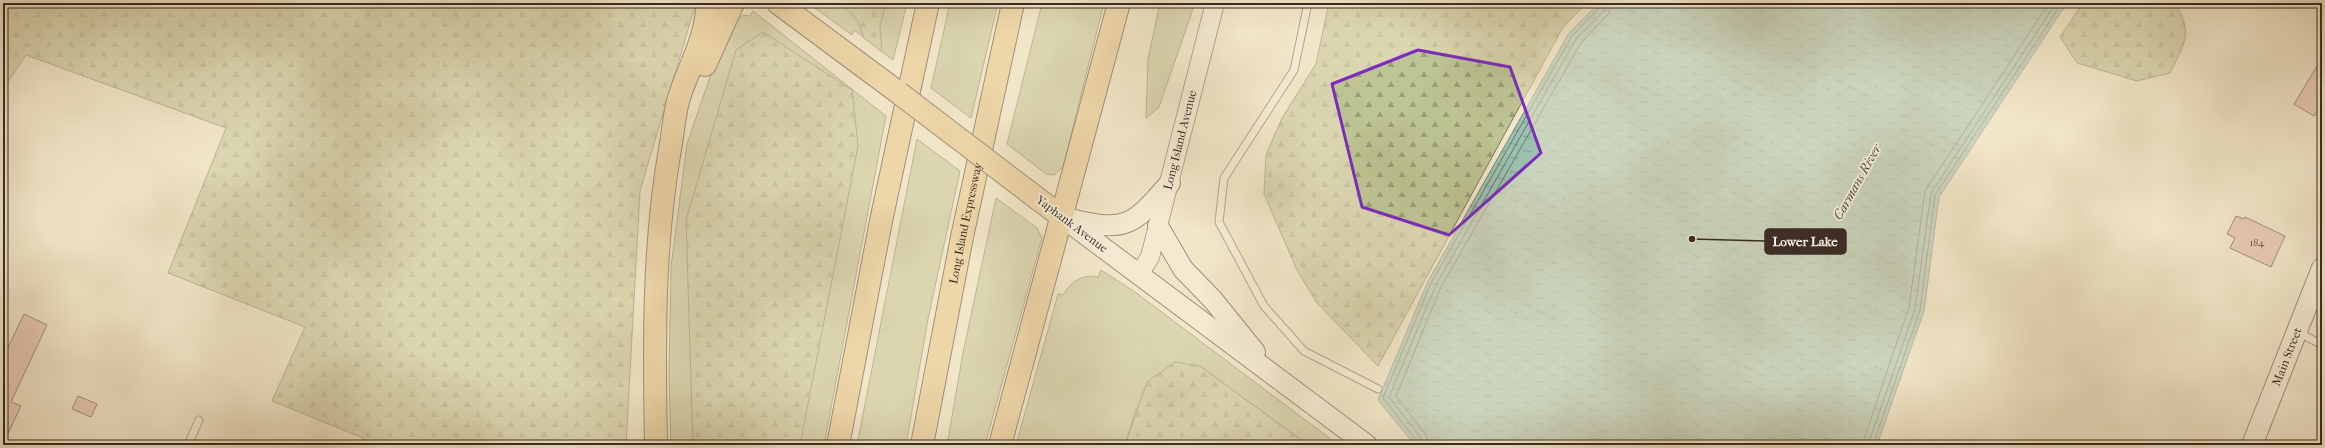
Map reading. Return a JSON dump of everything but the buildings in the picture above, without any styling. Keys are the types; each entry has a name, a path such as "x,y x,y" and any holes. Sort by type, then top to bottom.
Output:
{"main road":[{"path":"656,445 656,283 659,229 664,183 678,102 701,36 708,12 707,3"},
{"path":"664,183 699,78 733,3"},
{"name":"Yaphank Avenue","path":"778,3 846,53 1038,200 1366,445"},
{"path":"838,445 881,221 928,3"},
{"name":"Long Island Expressway","path":"922,445 962,238 1013,3"},
{"path":"1000,445 1119,3"},
{"path":"1062,217 1092,224 1116,225 1129,222 1139,216 1170,183"},
{"path":"1158,226 1183,270 1213,300 1274,375"},
{"name":"Main Street","path":"2252,445 2322,268"}],"street":[{"name":"Long Island Avenue","path":"1139,274 1150,257 1215,3"}],"lane":[{"path":"1308,3 1294,70 1224,178 1218,222 1264,306 1304,351 1378,389"},
{"path":"2296,331 2322,345"},
{"path":"188,445 200,420"}],"highlighted area":[{"path":"1418,50 1510,67 1541,153 1449,235 1362,207 1332,84"}],"green space":[{"path":"3,3 696,3 640,191 626,445 361,445 363,438 272,401 305,327 168,273 226,128 26,55 3,89"},
{"path":"808,3 907,3 893,60 854,30 852,35"},
{"path":"840,3 886,3 880,26 882,52 864,38 857,20"},
{"path":"950,3 998,3 971,118 931,88"},
{"path":"1042,3 1104,3 1063,167 1054,175 1046,174 1007,144"},
{"path":"1160,3 1195,3 1159,107 1146,118 1148,59"},
{"path":"1329,3 1587,3 1563,27 1378,366 1317,303 1297,270 1264,194 1266,155 1282,118 1316,64"},
{"path":"2083,3 2175,3 2184,23 2185,39 2170,73 2137,81 2077,63 2060,37"},
{"path":"753,11 886,116 824,445 671,445 669,378 671,267 687,144 720,48 735,18 738,21 743,15 750,16"},
{"path":"763,32 852,90 858,146 800,445 693,445 686,220 736,50"},
{"path":"917,139 960,171 928,319 906,445 857,445"},
{"path":"996,198 1037,228 1042,238 985,445 947,445 963,353"},
{"path":"1101,270 1135,292 1332,440 1332,445 1308,445 1200,366 1136,409 1125,445 1016,445 1058,294 1063,295 1074,282 1082,278 1092,276 1098,277"},
{"path":"1175,362 1200,366 1308,445 1125,445 1147,382"}],"water":[{"name":"Carmans River","path":"1599,3 2067,3 1939,197 1924,311 1877,445 1415,445 1378,400 1428,281 1569,33"}],"place":[{"name":"Lower Lake","path":"1692,239"}]}
